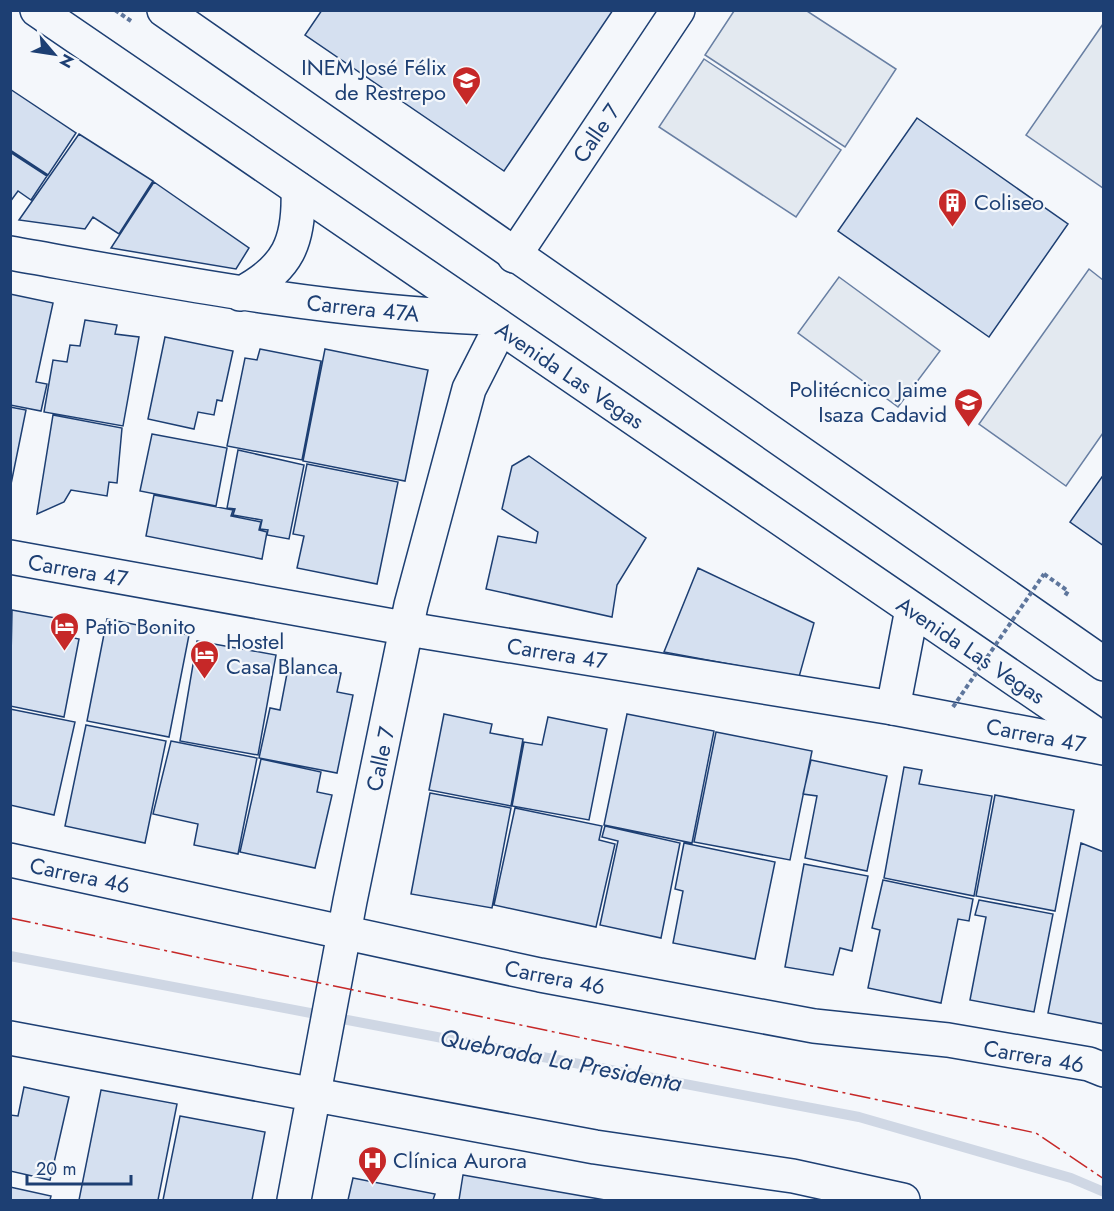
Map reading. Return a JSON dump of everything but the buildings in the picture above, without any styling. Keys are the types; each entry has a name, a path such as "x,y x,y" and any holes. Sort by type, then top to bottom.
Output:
{"street":[{"name":"Avenida Las Vegas","path":"37,10 1104,740"},
{"path":"164,10 514,256 1104,664"},
{"name":"Calle 7","path":"514,256 678,10"},
{"path":"240,294 263,282 275,270 294,242 299,216 298,189"},
{"name":"Carrera 47A","path":"10,252 240,294 494,323"},
{"name":"Calle 7","path":"294,1200 406,628 469,389 494,323"},
{"name":"Carrera 47","path":"10,557 406,628 893,708 1104,748"},
{"path":"893,708 912,609"},
{"name":"Carrera 46","path":"10,860 540,975 814,1026 948,1040 1089,1064 1104,1070"},
{"path":"10,1038 595,1147 792,1176 903,1200"}],"path":[{"path":"953,707 1044,574"}],"shaded area":[{"path":"734,11 807,11 896,69 845,147 705,55"},
{"path":"1103,24 1103,188 1026,135"},
{"path":"704,59 841,150 796,217 659,127"},
{"path":"1089,269 1103,280 1103,433 1066,486 979,424"},
{"path":"839,277 940,351 898,407 798,333"}],"waterway":[{"name":"Quebrada La Presidenta","path":"10,956 859,1117 1071,1178 1104,1192"}],"power":[{"path":"10,918 1036,1133 1104,1179"}],"place":[{"name":"INEM José Félix de Restrepo","path":"467,106"},
{"name":"Coliseo","path":"953,228"},
{"name":"Politécnico Jaime Isaza Cadavid","path":"968,428"},
{"name":"Patio Bonito","path":"64,652"},
{"name":"Hostel Casa Blanca","path":"205,680"},
{"name":"Clínica Aurora","path":"372,1186"}]}
